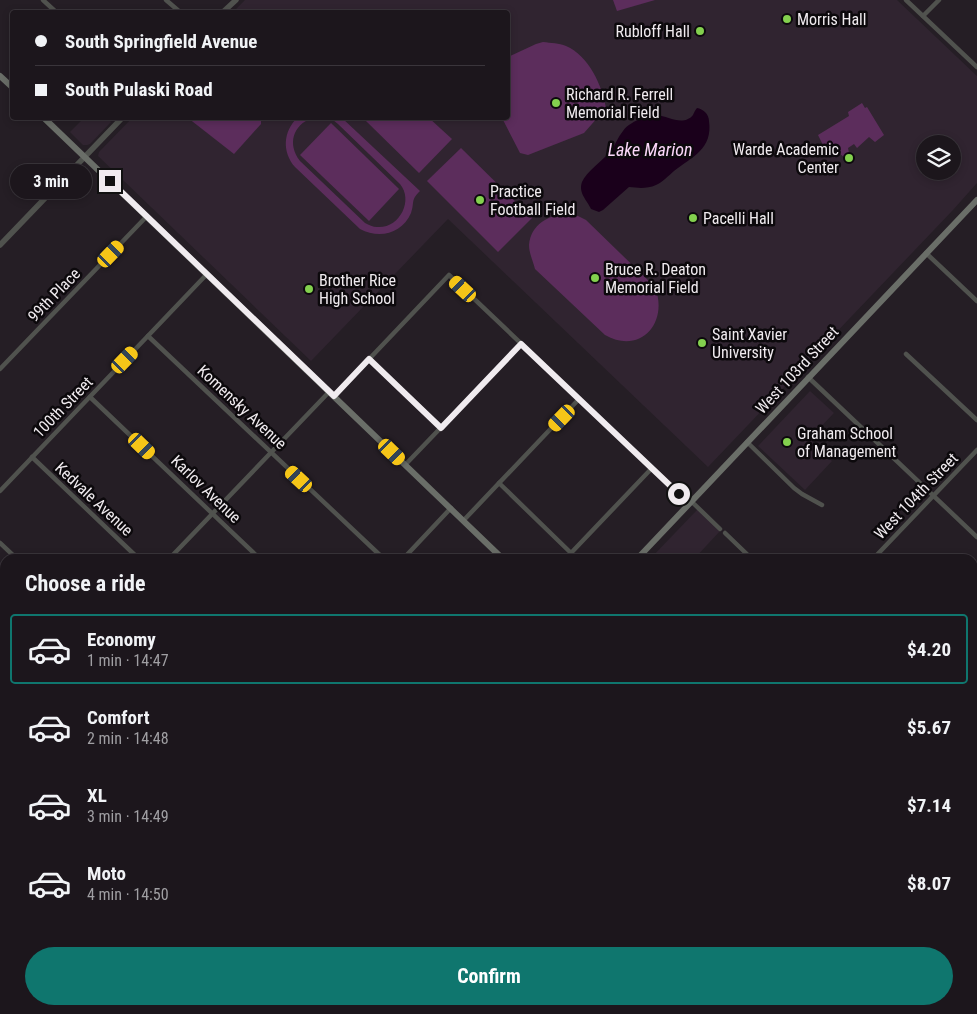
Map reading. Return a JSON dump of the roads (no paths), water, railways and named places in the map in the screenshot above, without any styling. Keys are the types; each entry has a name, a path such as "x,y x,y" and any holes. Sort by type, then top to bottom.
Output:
{"main road":[{"path":"0,76 10,85"},
{"path":"46,120 498,554"},
{"name":"West 103rd Street","path":"642,554 977,200"}],"street":[{"path":"43,0 54,10"},
{"path":"166,0 178,10"},
{"path":"225,10 236,0"},
{"path":"906,0 977,67"},
{"path":"923,16 939,0"},
{"path":"0,245 120,120"},
{"name":"99th Place","path":"0,369 147,216"},
{"path":"926,253 977,302"},
{"name":"100th Street","path":"0,491 207,274"},
{"path":"174,554 271,452 369,359 449,276 652,468 720,529"},
{"name":"Komensky Avenue","path":"148,336 379,554"},
{"path":"405,465 521,344"},
{"path":"906,354 977,420"},
{"path":"369,359 441,428"},
{"path":"808,377 977,537"},
{"name":"Karlov Avenue","path":"90,397 255,554"},
{"path":"464,521 579,399"},
{"path":"747,442 794,488 822,505"},
{"name":"West 104th Street","path":"878,554 977,450"},
{"name":"Kedvale Avenue","path":"32,458 134,554"},
{"path":"499,483 571,553 652,468"},
{"path":"408,554 451,508"},
{"path":"725,533 747,554"},
{"path":"0,543 12,554"}],"water":[{"name":"Lake Marion","path":"697,108 705,112 709,121 708,139 700,151 659,184 646,188 629,187 603,210 599,212 591,209 581,190 582,182 591,170 611,151 627,127 642,118 655,115 680,121 685,120 693,115"}],"place":[{"name":"Morris Hall","path":"787,19"},
{"name":"Rubloff Hall","path":"700,31"},
{"name":"Richard R. Ferrell Memorial Field","path":"556,103"},
{"name":"Warde Academic Center","path":"849,158"},
{"name":"Practice Football Field","path":"480,200"},
{"name":"Pacelli Hall","path":"693,218"},
{"name":"Bruce R. Deaton Memorial Field","path":"595,278"},
{"name":"Brother Rice High School","path":"309,289"},
{"name":"Saint Xavier University","path":"702,343"},
{"name":"Graham School of Management","path":"787,442"}]}
